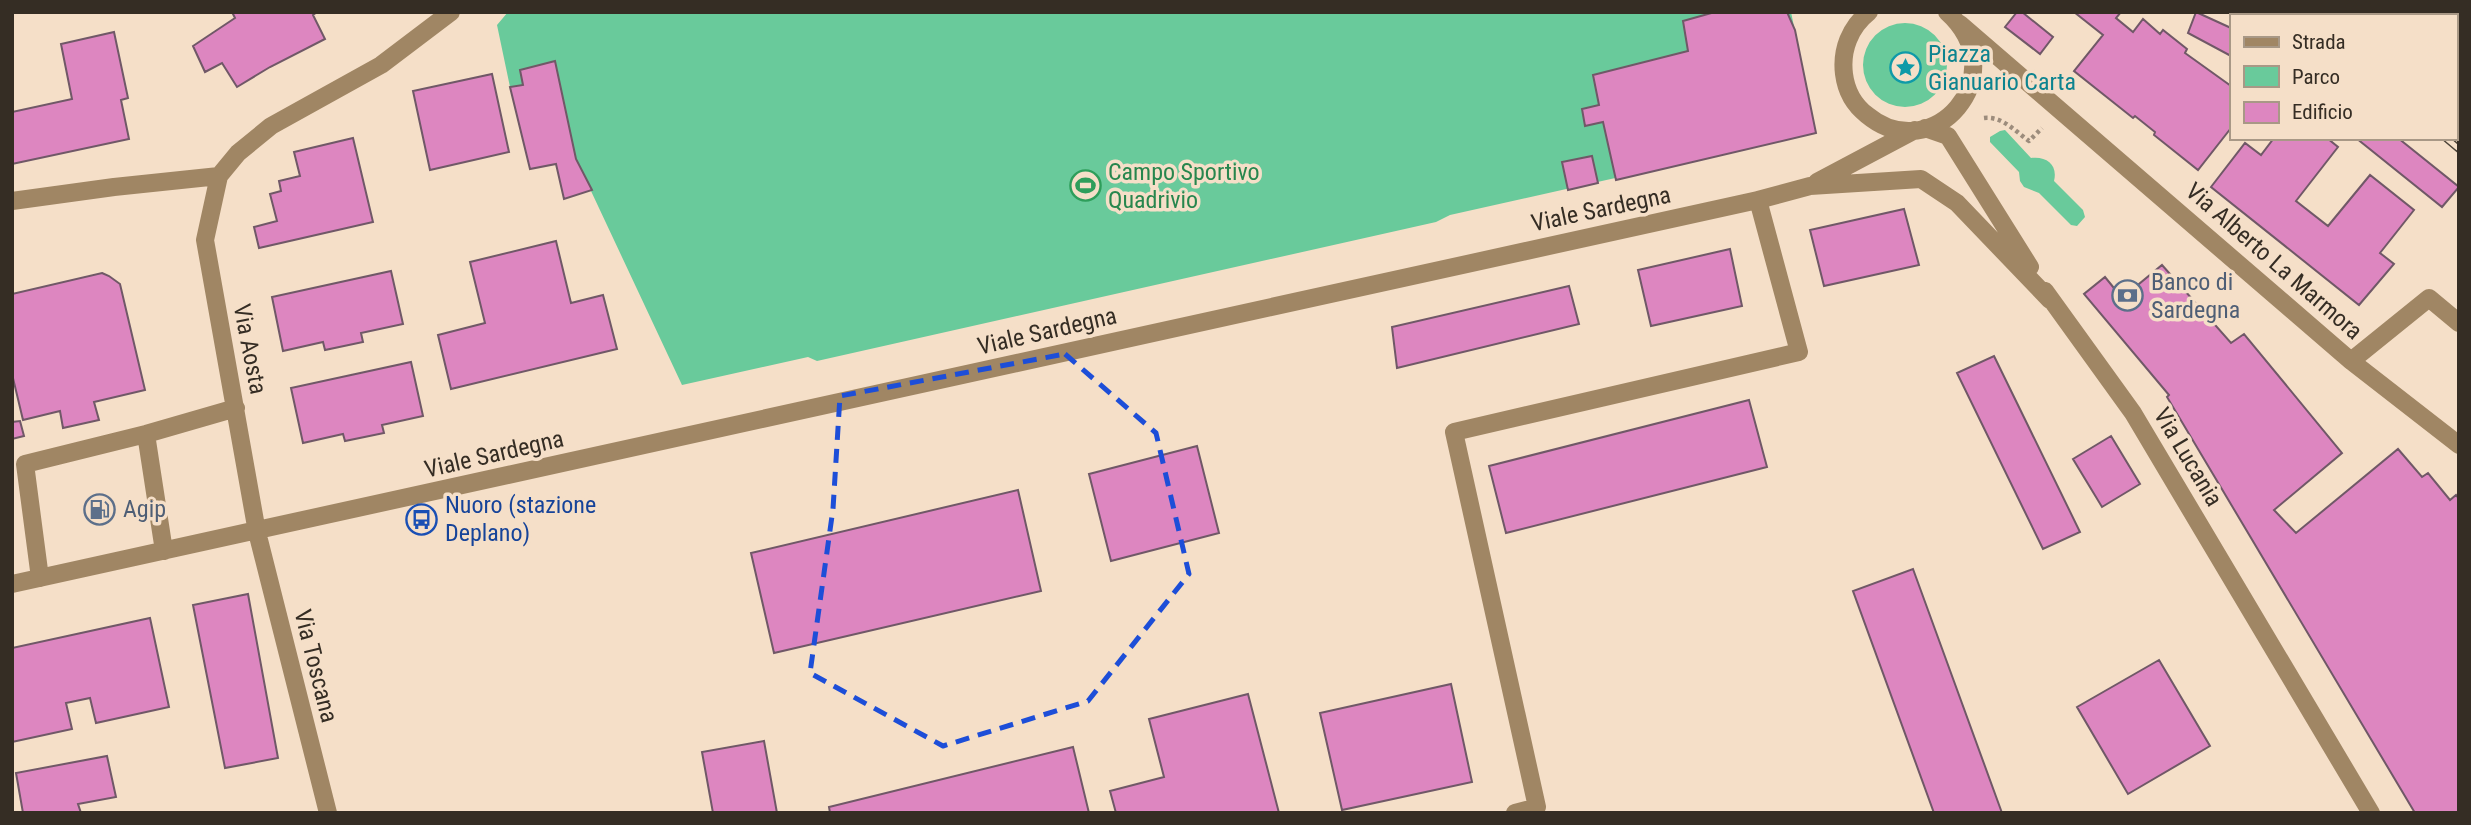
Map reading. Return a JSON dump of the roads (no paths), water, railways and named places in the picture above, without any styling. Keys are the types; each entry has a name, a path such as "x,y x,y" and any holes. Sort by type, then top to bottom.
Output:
{"street":[{"name":"Via Aosta","path":"257,532 205,240 219,176 238,153 271,125 380,65 451,12"},
{"path":"1866,13 1856,24 1845,49 1843,63 1848,90 1854,102 1875,121 1901,130 1920,129"},
{"path":"1810,186 1920,129 1941,122 1954,113 1971,85 1974,69 1973,53 1954,18"},
{"name":"Via Alberto La Marmora","path":"1954,18 2351,361 2459,445"},
{"name":"Via Lucania","path":"1920,129 1948,136 2050,300 2133,413 2371,813"},
{"path":"12,201 219,176"},
{"name":"Viale Sardegna","path":"12,584 1758,200 1810,186 1921,179 1956,202 2050,300"},
{"path":"1515,813 1537,807 1454,432 1799,352 1758,200"},
{"path":"2351,361 2429,298 2459,323"},
{"path":"40,578 25,464 236,408"},
{"path":"146,434 164,551"},
{"name":"Via Toscana","path":"257,532 328,813"}],"railway":[{"path":"2448,140 2459,149"}],"place":[{"name":"Piazza Gianuario Carta","path":"1905,68"},
{"name":"Campo Sportivo Quadrivio","path":"1085,186"},
{"name":"Banco di Sardegna","path":"2128,296"},
{"name":"Agip","path":"100,509"},
{"name":"Nuoro (stazione Deplano)","path":"422,519"}]}
